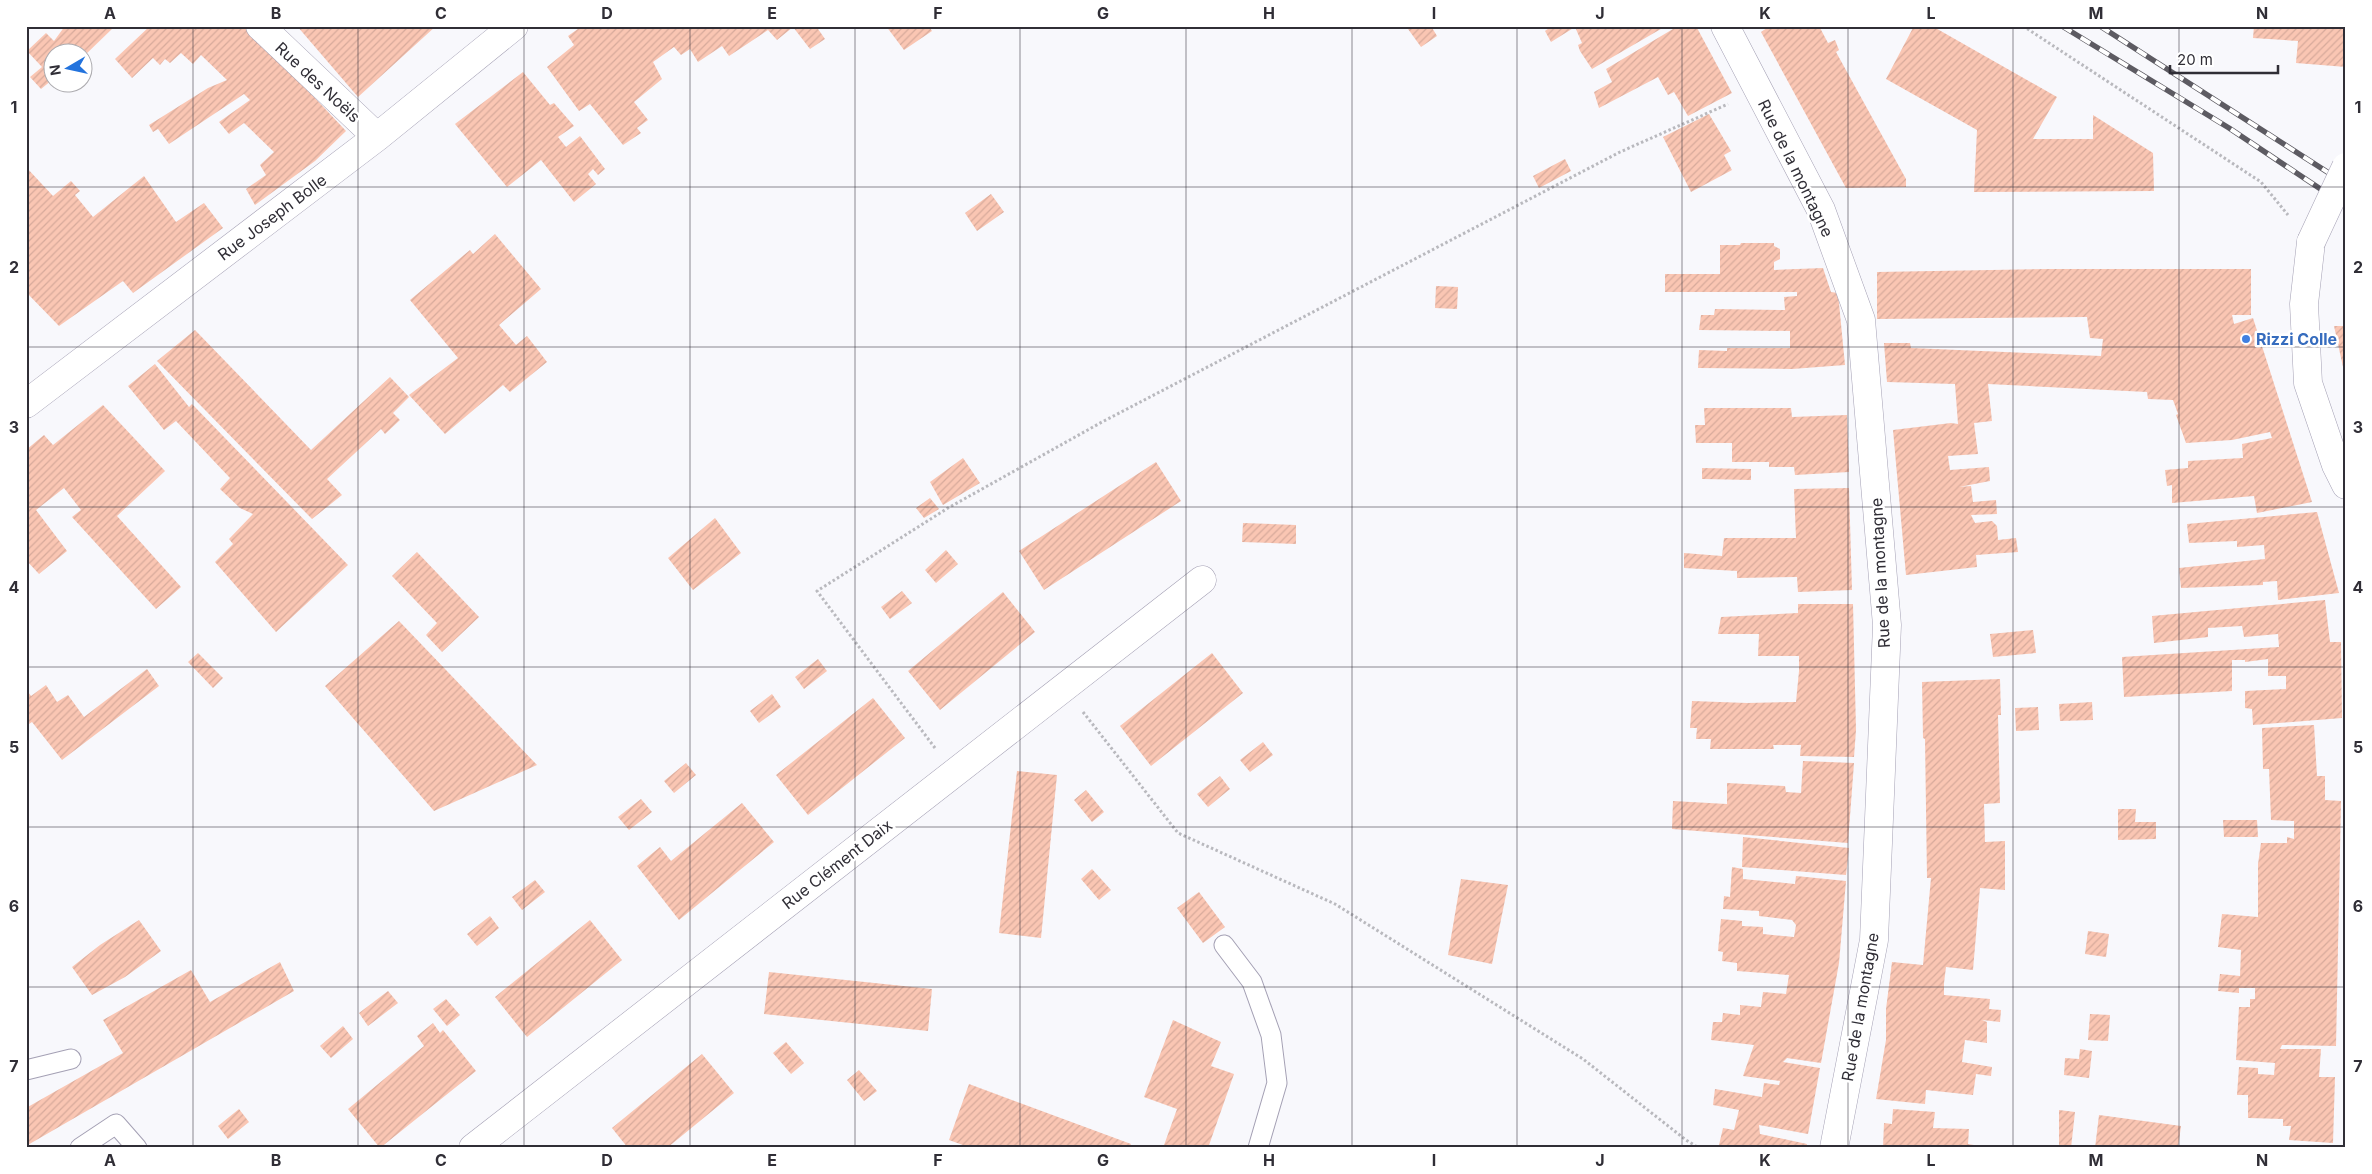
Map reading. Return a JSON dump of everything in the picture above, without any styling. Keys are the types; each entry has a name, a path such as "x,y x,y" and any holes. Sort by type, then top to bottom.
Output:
{"street":[{"name":"Rue des Noëls","path":"260,26 377,137"},
{"name":"Rue Joseph Bolle","path":"26,404 377,137 514,26"},
{"name":"Rue de la montagne","path":"1725,26 1821,210 1861,320 1886,625 1874,940 1834,1148"},
{"path":"2346,167 2311,242 2304,304 2308,383 2336,465 2346,485"},
{"name":"Rue Clément Daix","path":"472,1148 1202,580"}],"lane":[{"path":"1224,945 1252,982 1271,1035 1276,1083 1258,1148"},
{"path":"26,1070 71,1059"},
{"path":"80,1148 116,1124 137,1148"}],"path":[{"path":"2023,26 2261,182 2311,242"},
{"path":"954,773 816,591 948,508 1102,422 1620,152 1759,90"},
{"path":"1063,687 1178,833 1334,904 1583,1059 1699,1148"}],"building":[{"path":"65,26 115,26 92,48 92,42 42,42 42,67 27,51 46,33 54,41"},
{"path":"150,26 247,26 346,131 315,161 255,205 246,189 266,175 260,165 274,152 244,123 229,134 219,122 250,100 244,94 169,144 158,129 153,132 149,125 208,88 227,80 201,55 193,64 181,53 170,63 165,59 160,65 153,58 132,78 115,59"},
{"path":"297,26 436,26 358,97"},
{"path":"582,26 816,26 825,39 810,49 793,27 777,40 768,30 729,56 722,46 698,62 690,49 681,55 674,47 653,62 662,79 634,102 648,120 637,128 641,133 623,145 590,104 579,111 547,67 574,45 568,36"},
{"path":"886,26 929,26 932,31 904,50"},
{"path":"1413,26 1431,26 1437,36 1421,47 1408,29"},
{"path":"1552,26 1666,26 1592,69 1580,51 1578,45 1582,43 1575,27 1551,42 1545,31"},
{"path":"1678,26 1696,26 1732,93 1688,116 1674,92 1668,95 1658,77 1599,108 1594,92 1612,82 1606,69"},
{"path":"1770,26 1819,26 1828,43 1835,40 1839,50 1836,52 1906,179 1906,187 1846,188 1761,32"},
{"path":"1914,26 1932,26 2057,97 2033,139 2093,139 2093,115 2153,153 2154,191 1974,192 1977,130 1886,79"},
{"path":"2254,26 2346,26 2346,67 2296,63 2298,41 2253,38"},
{"path":"42,67 42,88 41,89 30,77"},
{"path":"523,72 550,105 554,103 574,126 558,137 566,147 580,136 605,169 598,175 593,169 588,174 596,184 574,202 541,160 507,187 455,124"},
{"path":"1709,114 1731,151 1724,155 1732,170 1691,192 1663,137"},
{"path":"1565,159 1571,171 1539,188 1533,176"},
{"path":"26,167 53,196 71,181 80,191 75,195 93,217 144,176 176,222 204,203 223,228 133,293 123,281 59,326 26,292"},
{"path":"991,194 1004,212 977,231 965,213"},
{"path":"495,234 541,289 499,325 516,345 527,336 547,362 510,392 503,385 445,434 409,395 458,358 410,300 470,250 473,254"},
{"path":"1741,243 1774,243 1774,246 1780,249 1780,259 1774,262 1774,270 1823,268 1831,292 1838,293 1845,365 1792,369 1698,368 1699,350 1727,351 1727,348 1790,348 1790,331 1699,330 1701,315 1714,315 1715,309 1785,310 1784,297 1797,296 1797,292 1665,292 1665,274 1720,274 1720,245 1740,245"},
{"path":"2048,269 2251,269 2251,315 2232,315 2234,324 2253,318 2312,502 2257,513 2254,496 2172,503 2172,485 2167,486 2165,470 2188,468 2188,461 2243,458 2242,444 2272,438 2270,432 2232,440 2186,443 2173,400 2148,399 2147,392 1988,384 1992,421 1974,423 1978,454 1948,456 1950,470 1989,467 1990,481 1959,487 1971,486 1973,502 1996,500 1997,514 1971,515 1975,523 1992,521 1997,526 1998,540 2016,538 2018,552 1976,555 1977,567 1906,575 1893,430 1951,423 1958,424 1955,384 1887,382 1884,343 1910,343 1911,348 2101,356 2103,339 2090,338 2087,317 1877,319 1877,272"},
{"path":"1436,286 1458,287 1457,309 1435,308"},
{"path":"2334,326 2346,326 2346,376 2345,376"},
{"path":"195,330 311,450 390,377 409,397 393,413 400,420 385,434 381,429 327,479 342,495 312,519 157,361"},
{"path":"155,364 189,407 192,404 348,565 276,632 215,562 233,544 229,539 253,514 240,508 220,489 230,478 176,421 164,430 128,386"},
{"path":"103,405 165,471 117,516 181,587 156,609 72,517 81,510 64,488 36,510 67,551 39,574 26,560 26,450 44,435 53,445"},
{"path":"1704,408 1791,408 1792,417 1847,415 1849,472 1795,475 1794,467 1769,467 1769,462 1732,462 1732,443 1696,443 1695,425 1705,425"},
{"path":"963,458 980,483 943,505 930,482"},
{"path":"1156,462 1181,501 1044,590 1019,551"},
{"path":"1702,468 1751,469 1751,480 1702,479"},
{"path":"1849,488 1852,590 1798,592 1797,577 1737,578 1737,571 1684,568 1684,553 1722,556 1724,538 1796,538 1794,489"},
{"path":"930,498 939,509 924,518 916,508"},
{"path":"2317,512 2339,593 2278,600 2277,581 2263,582 2263,585 2181,588 2179,568 2265,559 2264,545 2237,547 2237,541 2189,543 2187,524"},
{"path":"715,518 741,553 693,590 668,558"},
{"path":"1243,523 1296,525 1296,544 1242,542"},
{"path":"946,550 958,564 936,583 925,570"},
{"path":"417,552 479,617 442,652 426,635 437,623 392,576"},
{"path":"902,591 912,603 890,619 881,607"},
{"path":"1003,592 1035,632 940,710 908,671"},
{"path":"2325,600 2330,642 2341,642 2342,718 2253,725 2252,709 2245,708 2245,691 2286,689 2286,676 2268,676 2268,659 2245,662 2245,660 2232,660 2232,691 2124,697 2122,657 2279,647 2278,634 2244,637 2242,626 2208,628 2208,637 2154,643 2152,616"},
{"path":"1798,604 1853,604 1856,730 1854,757 1800,756 1801,745 1773,745 1774,749 1710,749 1711,739 1696,739 1697,728 1690,728 1692,701 1796,702 1799,671 1799,656 1758,656 1759,634 1718,634 1721,617 1798,613"},
{"path":"399,621 537,765 434,811 325,686"},
{"path":"2033,630 2036,653 1993,657 1990,634"},
{"path":"198,653 223,678 213,688 188,662"},
{"path":"1212,653 1243,693 1151,766 1120,726"},
{"path":"818,659 827,671 804,689 795,677"},
{"path":"147,669 159,686 62,760 32,722 26,726 26,689 31,696 46,685 57,702 68,695 84,717"},
{"path":"2000,679 2001,715 1998,715 2000,803 1984,804 1985,842 2005,841 2005,890 1980,888 1973,970 1946,967 1944,983 1944,995 1990,999 1989,1009 2001,1010 2000,1022 1982,1020 1987,1022 1987,1043 1965,1040 1962,1062 1992,1067 1991,1076 1976,1074 1973,1095 1926,1090 1925,1104 1876,1099 1886,1040 1886,1009 1892,962 1923,965 1931,878 1927,878 1925,739 1923,738 1922,682"},
{"path":"772,694 781,707 759,723 750,711"},
{"path":"873,698 905,738 808,815 776,775"},
{"path":"2092,702 2093,720 2060,721 2059,704"},
{"path":"2038,707 2039,730 2016,731 2015,708"},
{"path":"2314,725 2317,776 2325,776 2325,800 2341,801 2336,1046 2282,1045 2280,1049 2321,1049 2319,1077 2335,1077 2333,1143 2289,1140 2291,1126 2283,1126 2283,1119 2248,1118 2248,1095 2237,1095 2239,1067 2258,1068 2258,1074 2274,1075 2275,1063 2236,1060 2239,1007 2250,1007 2250,999 2255,999 2255,988 2239,988 2239,993 2218,991 2220,974 2240,976 2241,950 2218,947 2222,914 2258,917 2258,864 2261,843 2287,843 2287,837 2294,839 2294,821 2271,820 2269,769 2263,769 2262,728"},
{"path":"1263,742 1273,755 1250,772 1240,760"},
{"path":"1803,761 1854,763 1848,843 1672,829 1673,801 1727,804 1727,783 1785,786 1786,792 1801,793"},
{"path":"686,763 696,775 674,793 664,781"},
{"path":"1017,771 1057,775 1041,938 999,933"},
{"path":"1220,776 1230,789 1208,807 1197,794"},
{"path":"1086,790 1104,812 1092,822 1074,800"},
{"path":"641,799 652,812 629,830 618,817"},
{"path":"742,803 774,842 679,920 637,866 660,847 671,861"},
{"path":"2118,809 2136,809 2135,822 2156,822 2156,839 2118,840"},
{"path":"2223,820 2257,820 2258,837 2224,837"},
{"path":"1743,837 1849,848 1846,875 1742,867"},
{"path":"1732,867 1743,869 1743,879 1795,884 1796,876 1846,881 1839,963 1821,1063 1787,1058 1783,1062 1820,1068 1808,1134 1759,1125 1760,1134 1807,1144 1806,1148 1739,1148 1719,1145 1723,1128 1734,1130 1739,1110 1713,1105 1715,1089 1762,1097 1764,1083 1779,1085 1780,1081 1743,1076 1754,1045 1711,1040 1713,1022 1722,1022 1723,1013 1740,1015 1740,1005 1761,1007 1763,992 1786,994 1789,975 1737,971 1737,963 1722,961 1723,952 1718,951 1721,919 1742,921 1742,926 1763,927 1763,934 1794,937 1796,925 1792,920 1759,916 1759,911 1723,909 1724,896 1730,897"},
{"path":"1092,869 1111,890 1099,900 1081,879"},
{"path":"1461,879 1508,885 1492,964 1448,955"},
{"path":"535,880 545,892 522,910 512,897"},
{"path":"1199,892 1225,927 1203,943 1177,908"},
{"path":"490,916 499,928 477,946 467,934"},
{"path":"139,920 161,951 125,977 92,995 72,967 100,945"},
{"path":"590,920 622,960 527,1037 495,997"},
{"path":"2088,931 2109,934 2106,957 2085,954"},
{"path":"280,962 294,991 26,1146 26,1108 123,1053 103,1020 191,970 210,1002"},
{"path":"769,972 932,989 928,1031 764,1014"},
{"path":"388,991 398,1003 368,1026 359,1013"},
{"path":"446,999 460,1015 447,1026 433,1009"},
{"path":"2090,1014 2110,1015 2108,1041 2088,1040"},
{"path":"1173,1020 1221,1042 1211,1066 1234,1074 1208,1148 1163,1148 1177,1109 1144,1097"},
{"path":"433,1023 440,1033 443,1030 476,1071 380,1148 348,1109 424,1046 417,1036"},
{"path":"343,1026 353,1039 331,1058 320,1046"},
{"path":"786,1042 804,1063 791,1074 773,1053"},
{"path":"2080,1049 2092,1051 2089,1078 2064,1075 2065,1058 2079,1059"},
{"path":"702,1054 734,1093 667,1148 628,1148 612,1128"},
{"path":"859,1070 877,1091 864,1101 847,1080"},
{"path":"969,1084 1131,1144 1130,1146 1133,1148 971,1148 949,1140"},
{"path":"239,1109 249,1122 228,1139 218,1126"},
{"path":"1893,1109 1935,1112 1933,1128 1969,1129 1968,1144 1980,1146 1980,1148 1883,1147 1884,1123 1892,1124"},
{"path":"2059,1110 2075,1112 2071,1148 2059,1148"},
{"path":"2099,1115 2181,1126 2178,1148 2095,1148"}],"railway":[{"path":"2062,26 2229,128 2346,206"},
{"path":"2100,26 2346,184"}],"place":[{"name":"Rizzi Colle","path":"2246,339"}]}
